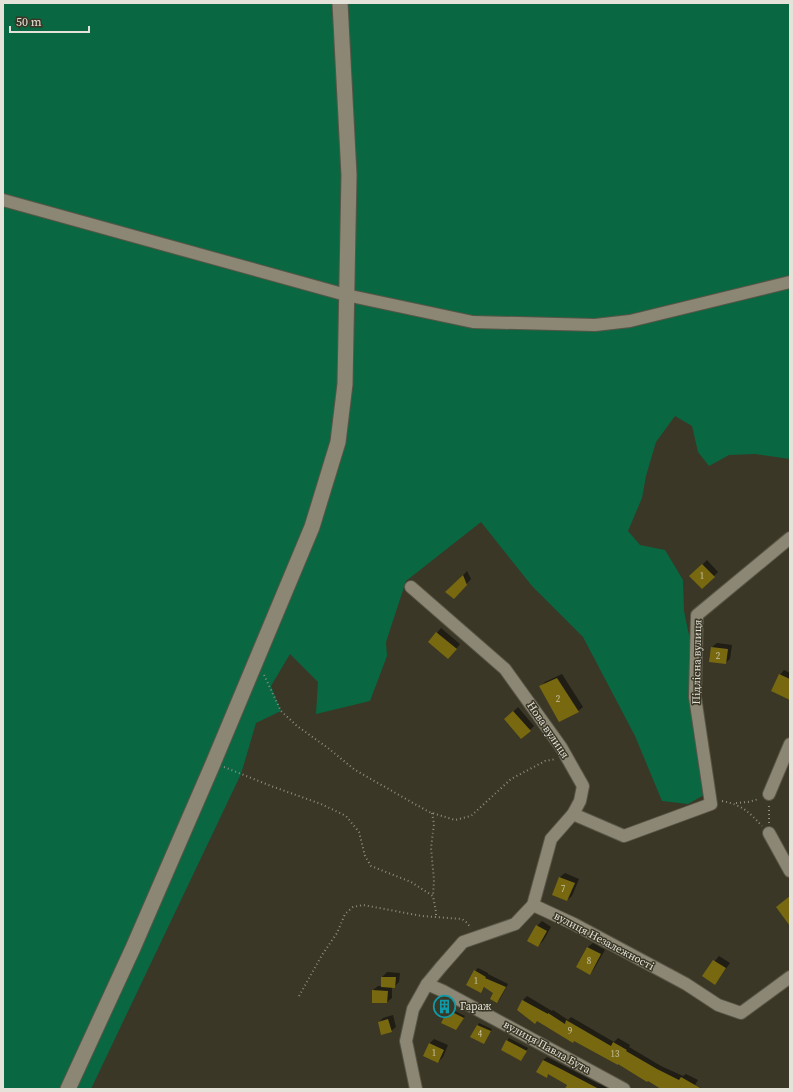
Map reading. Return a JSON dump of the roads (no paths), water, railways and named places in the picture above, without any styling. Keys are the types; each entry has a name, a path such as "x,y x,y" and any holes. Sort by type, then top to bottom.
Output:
{"street":[{"path":"68,1089 133,948 214,763 312,527 338,442 345,384 349,175 340,3"},
{"path":"3,200 346,294 473,322 595,324 630,321 790,282"},
{"name":"Підлісна вулиця","path":"573,814 624,836 711,804 695,697 697,615 790,538"},
{"name":"Нова вулиця","path":"411,587 505,669 561,747 583,786 580,801 573,814 551,839 533,905"},
{"path":"769,794 790,744"},
{"path":"769,833 790,871"},
{"path":"416,1089 406,1041 413,1009 427,984 463,942 515,924 533,905"},
{"name":"вулиця Незалежності","path":"533,905 574,924 686,984 718,1005 741,1013 790,977"},
{"name":"вулиця Павла Бута","path":"427,984 444,991 624,1089"}],"place":[{"name":"Гараж","path":"444,1006"}]}
